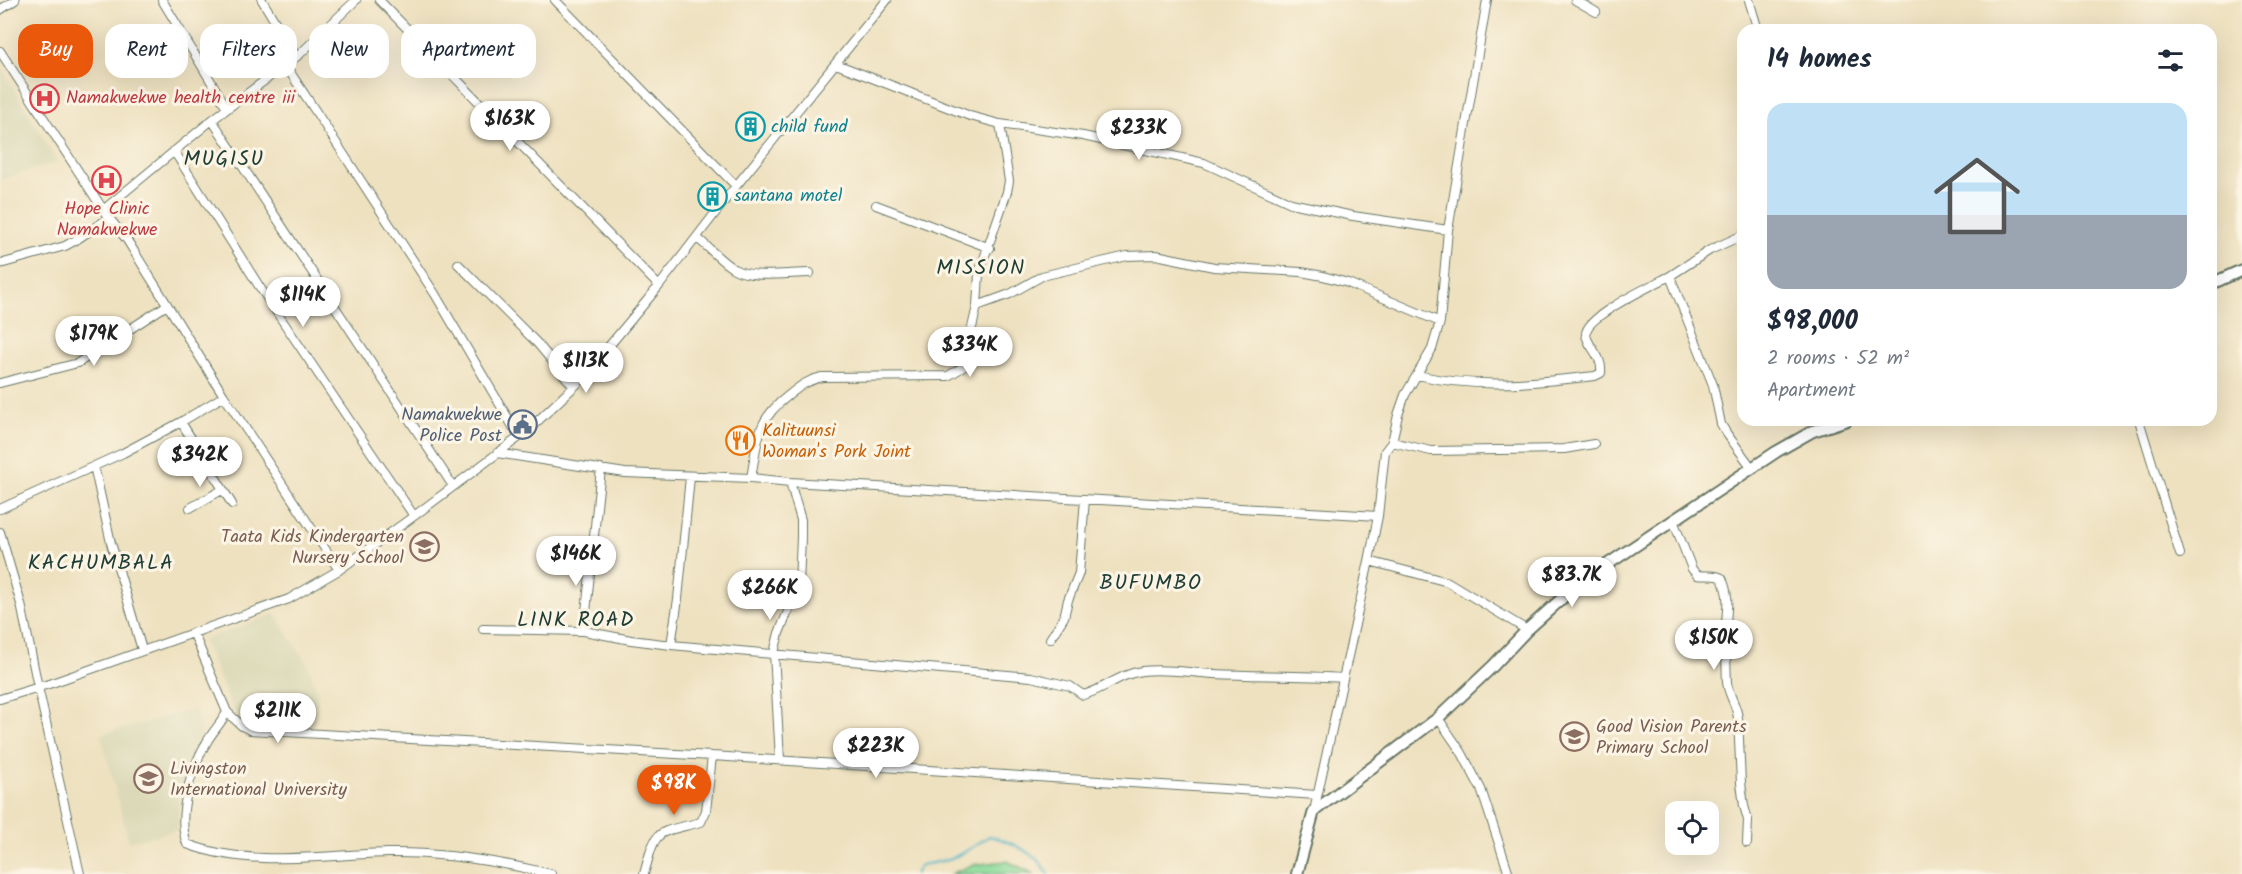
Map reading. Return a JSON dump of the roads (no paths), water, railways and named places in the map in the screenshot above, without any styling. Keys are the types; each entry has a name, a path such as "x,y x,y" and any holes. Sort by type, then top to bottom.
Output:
{"street":[{"path":"0,10 15,0"},
{"path":"162,0 227,108"},
{"path":"262,0 276,24"},
{"path":"297,56 356,0"},
{"path":"379,0 660,286"},
{"path":"555,0 736,186"},
{"path":"0,699 289,599 339,570 519,436 574,387 660,286 736,186 887,0"},
{"path":"1297,874 1314,811 1369,561 1378,516 1386,451 1392,442 1405,395 1432,349 1440,322 1448,230 1487,0"},
{"path":"1575,0 1596,12"},
{"path":"1749,0 1756,24"},
{"path":"0,51 103,210 127,240 224,396 339,570"},
{"path":"836,64 970,116 1000,124 1083,136 1204,163 1291,203 1353,216 1448,230"},
{"path":"103,210 227,108 269,78"},
{"path":"294,78 424,276 519,436"},
{"path":"212,120 453,486"},
{"path":"751,478 759,430 766,415 779,402 809,380 822,377 948,376 963,367 977,306 979,273 990,248 1009,181 1000,124"},
{"path":"174,151 259,286 414,516"},
{"path":"876,205 990,248"},
{"path":"0,264 65,246 109,218"},
{"path":"697,237 734,269 742,272 752,274 810,273"},
{"path":"1417,375 1448,382 1468,383 1535,383 1595,376 1601,373 1602,368 1597,353 1586,336 1590,324 1615,305 1671,276 1710,250 1737,238"},
{"path":"977,306 1010,294 1042,276 1127,256 1156,255 1214,267 1301,272 1323,276 1348,283 1440,322"},
{"path":"458,264 537,343 574,387"},
{"path":"2217,281 2242,270"},
{"path":"1671,276 1713,385 1721,424 1752,468"},
{"path":"0,383 78,363 167,305"},
{"path":"0,509 94,466 181,422 224,396"},
{"path":"181,422 232,504"},
{"path":"1314,811 1438,718 1527,630 1578,584 1752,468 1813,431 1828,426"},
{"path":"2141,426 2180,554"},
{"path":"1392,442 1431,451 1564,449 1594,444"},
{"path":"497,453 625,473 751,478 1378,516"},
{"path":"94,466 111,543 142,651"},
{"path":"584,631 601,469"},
{"path":"671,645 690,477"},
{"path":"780,760 774,653 778,633 799,585 801,520 790,482"},
{"path":"190,508 222,490"},
{"path":"1050,639 1064,617 1079,573 1085,499"},
{"path":"1673,520 1692,569 1697,575 1704,577 1716,575 1722,578 1729,597 1726,627 1727,679 1728,690 1737,708 1744,806 1748,820 1748,843"},
{"path":"0,532 21,604 80,874"},
{"path":"1369,561 1448,582 1527,630"},
{"path":"483,629 584,631 671,645 1031,677 1070,686 1083,695 1098,692 1114,680 1140,671 1343,678"},
{"path":"193,632 227,712 250,730 780,760 1317,795"},
{"path":"227,712 208,740 190,783 183,821 187,844 204,851 246,856 298,858 410,853 468,857 551,874"},
{"path":"1438,718 1462,753 1481,789 1509,874"},
{"path":"644,874 653,840 661,832 701,822 705,811 712,756"}],"waterway":[{"path":"915,874 921,865 957,856 989,836 1023,849 1038,861 1048,874"}],"place":[{"name":"Namakwekwe health centre iii","path":"45,98"},
{"name":"child fund","path":"750,127"},
{"name":"Hope Clinic Namakwekwe","path":"107,180"},
{"name":"santana motel","path":"713,196"},
{"name":"Namakwekwe Police Post","path":"523,425"},
{"name":"Kalituunsi Woman's Pork Joint","path":"741,441"},
{"name":"Taata Kids Kindergarten Nursery School","path":"425,547"},
{"name":"Good Vision Parents Primary School","path":"1575,737"},
{"name":"Livingston International University","path":"149,779"}],"district":[{"name":"MUGISU","path":"224,159"},
{"name":"MISSION","path":"981,268"},
{"name":"KACHUMBALA","path":"101,563"},
{"name":"BUFUMBO","path":"1151,583"},
{"name":"LINK ROAD","path":"576,620"}]}
